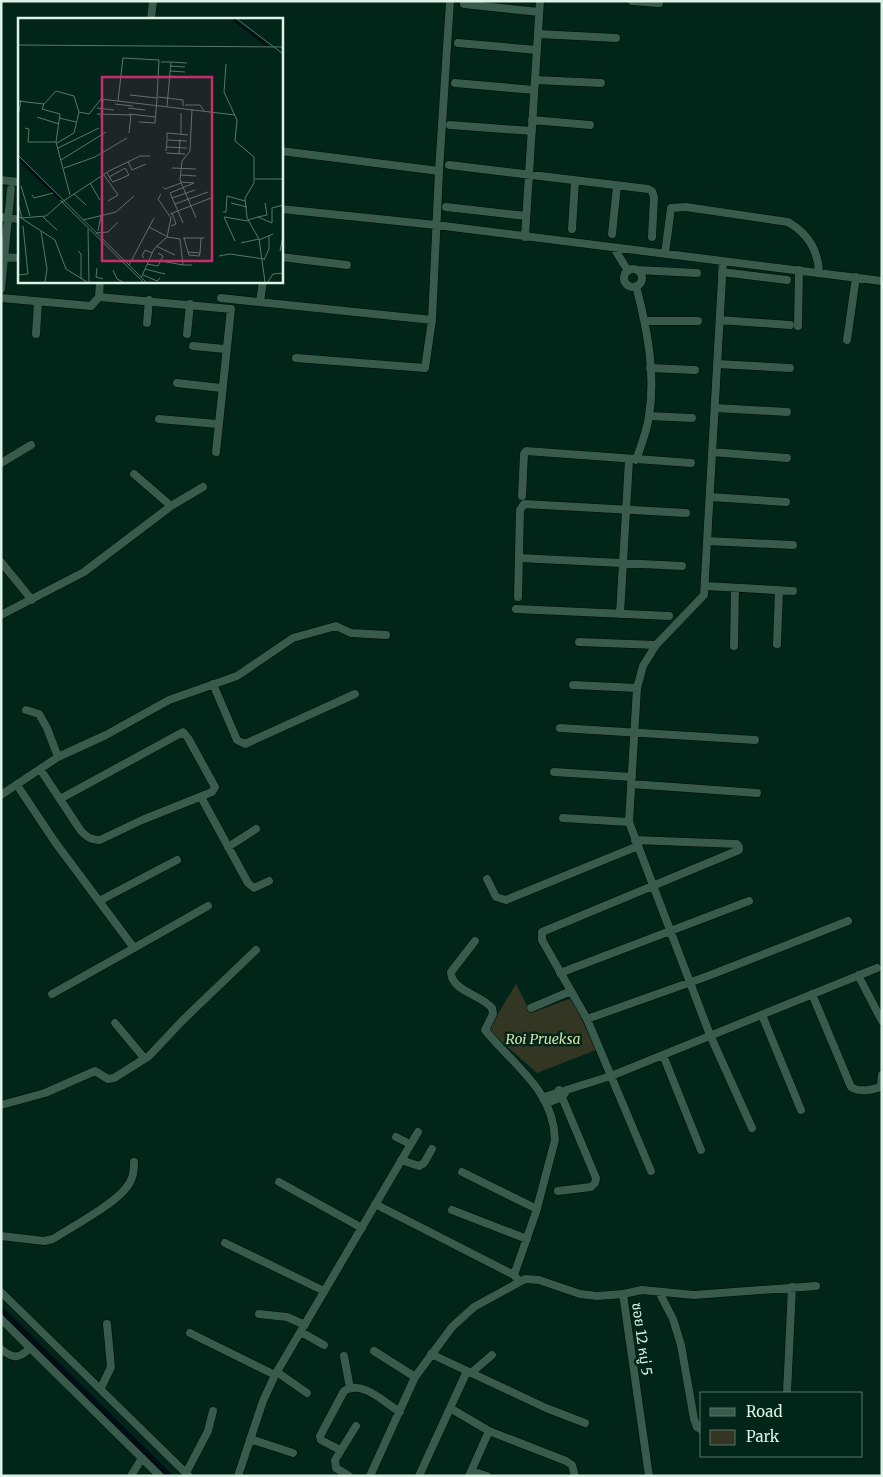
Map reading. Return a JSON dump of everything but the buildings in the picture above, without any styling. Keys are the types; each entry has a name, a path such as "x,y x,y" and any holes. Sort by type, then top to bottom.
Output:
{"street":[{"path":"151,18 153,1"},
{"path":"296,358 423,369 426,365 432,320 450,1"},
{"path":"525,236 540,1"},
{"path":"632,1 659,3"},
{"path":"464,4 539,12"},
{"path":"538,34 616,38"},
{"path":"458,43 537,50"},
{"path":"535,80 601,83"},
{"path":"455,83 534,90"},
{"path":"532,120 590,125"},
{"path":"450,125 532,132"},
{"path":"282,151 439,172"},
{"path":"449,165 652,191 655,211 652,237"},
{"path":"1,180 18,182"},
{"path":"572,229 575,181"},
{"path":"612,234 617,186"},
{"path":"1,289 5,217 11,189"},
{"path":"446,206 526,216"},
{"path":"665,254 671,208 686,207 788,222 796,227 816,252 819,272"},
{"path":"282,209 436,225 882,281"},
{"path":"5,217 18,219"},
{"path":"614,248 628,270"},
{"path":"3,257 18,258"},
{"path":"282,257 348,265"},
{"path":"723,261 704,597 656,645 643,666 637,688 629,822 710,1036 752,1128"},
{"path":"628,270 697,273"},
{"path":"628,270 625,275 625,281 631,287 641,283 642,277 637,270"},
{"path":"720,320 794,326 799,270"},
{"path":"722,272 787,280"},
{"path":"847,340 856,277"},
{"path":"1,298 91,306 99,297 100,282"},
{"path":"260,302 263,282"},
{"path":"620,614 626,511 632,460 650,416 650,368 645,321 636,286"},
{"path":"99,297 149,300 231,309 221,388 216,452"},
{"path":"221,298 432,320"},
{"path":"147,323 149,300"},
{"path":"36,334 38,302"},
{"path":"187,334 190,304"},
{"path":"645,321 698,321"},
{"path":"193,346 226,349"},
{"path":"717,364 790,368"},
{"path":"650,368 695,370"},
{"path":"177,383 221,388"},
{"path":"715,408 787,412"},
{"path":"650,416 692,418"},
{"path":"159,419 218,424"},
{"path":"1,463 31,445"},
{"path":"522,496 524,454 526,452 691,463"},
{"path":"712,452 787,458"},
{"path":"134,474 171,506"},
{"path":"1,615 84,572 171,506 202,486"},
{"path":"710,497 786,502"},
{"path":"518,597 520,510 524,504 686,514"},
{"path":"707,541 793,545"},
{"path":"519,558 682,566"},
{"path":"1,562 32,600"},
{"path":"705,586 793,591"},
{"path":"734,646 735,588"},
{"path":"777,644 779,590"},
{"path":"516,609 669,616"},
{"path":"1,795 58,756 106,735 169,700 236,676 293,638 316,630 336,626 352,633 386,635"},
{"path":"580,642 656,645"},
{"path":"212,684 237,740 245,744 354,694"},
{"path":"573,685 637,688"},
{"path":"26,710 39,714 47,728 58,756"},
{"path":"560,728 755,740"},
{"path":"40,769 60,799 86,836 100,840 142,820 201,797 214,791 215,788 183,732 60,799"},
{"path":"554,772 757,793"},
{"path":"17,785 55,842 101,900 134,948"},
{"path":"201,797 251,887 254,888 269,881"},
{"path":"563,818 629,822"},
{"path":"228,847 256,829"},
{"path":"487,879 496,897 506,900 636,843 737,844 739,847 739,850 542,932 542,940 587,1019 651,1171"},
{"path":"101,900 177,860"},
{"path":"560,973 749,901"},
{"path":"52,994 208,906"},
{"path":"587,1019 848,921"},
{"path":"370,1476 415,1377 431,1354 452,1328 474,1308 498,1296 516,1278 555,1140 545,1100 537,1086 485,1030 493,1014 490,1005 455,983 451,977 451,972 475,941"},
{"path":"1,1105 45,1093 95,1071 108,1079 114,1078 145,1059 256,950"},
{"path":"545,1100 568,1090 611,1076 877,968"},
{"path":"858,975 882,1020"},
{"path":"531,1008 571,991"},
{"path":"812,994 850,1086 855,1090 876,1089 881,1086 882,1075"},
{"path":"762,1015 801,1110"},
{"path":"114,1023 145,1059"},
{"path":"663,1055 701,1150"},
{"path":"558,1191 591,1187 596,1183 596,1178 561,1094"},
{"path":"238,1476 263,1402 276,1374 418,1132"},
{"path":"396,1137 410,1144"},
{"path":"401,1160 419,1166 424,1163 432,1149"},
{"path":"1,1236 44,1242 53,1239 117,1197 126,1188 133,1175 134,1162"},
{"path":"462,1172 537,1209"},
{"path":"279,1182 362,1228"},
{"path":"375,1204 516,1278"},
{"path":"452,1210 527,1239"},
{"path":"225,1243 324,1291"},
{"name":"ซอย 12 หมู่ 5","path":"516,1278 532,1279 580,1294 597,1296 623,1294 649,1476"},
{"path":"623,1294 642,1290 694,1295 816,1286"},
{"path":"787,1392 792,1287"},
{"path":"1,1292 188,1474 208,1431 213,1411"},
{"path":"659,1292 677,1330 694,1419 697,1427 700,1429"},
{"path":"259,1314 287,1317 324,1345"},
{"path":"1,1319 160,1476"},
{"path":"101,1388 110,1368 108,1324"},
{"path":"190,1333 276,1374 308,1393"},
{"path":"1,1349 10,1357 20,1357 30,1348"},
{"path":"374,1351 415,1377"},
{"path":"431,1354 546,1408 585,1423"},
{"path":"419,1476 450,1408 469,1372 492,1355"},
{"path":"344,1356 350,1388"},
{"path":"340,1450 321,1440 320,1436 344,1391 350,1388 362,1388 400,1412"},
{"path":"692,1405 700,1405"},
{"path":"450,1408 489,1431 566,1461 572,1465 575,1476"},
{"path":"349,1476 334,1465 340,1450 356,1426"},
{"path":"487,1476 470,1474 489,1431"},
{"path":"250,1439 293,1453"},
{"path":"131,1476 142,1458"}],"green space":[{"name":"Roi Prueksa","path":"516,984 531,1013 572,998 596,1050 537,1073 488,1030"}],"waterway":[{"path":"1,1311 168,1476"}]}
